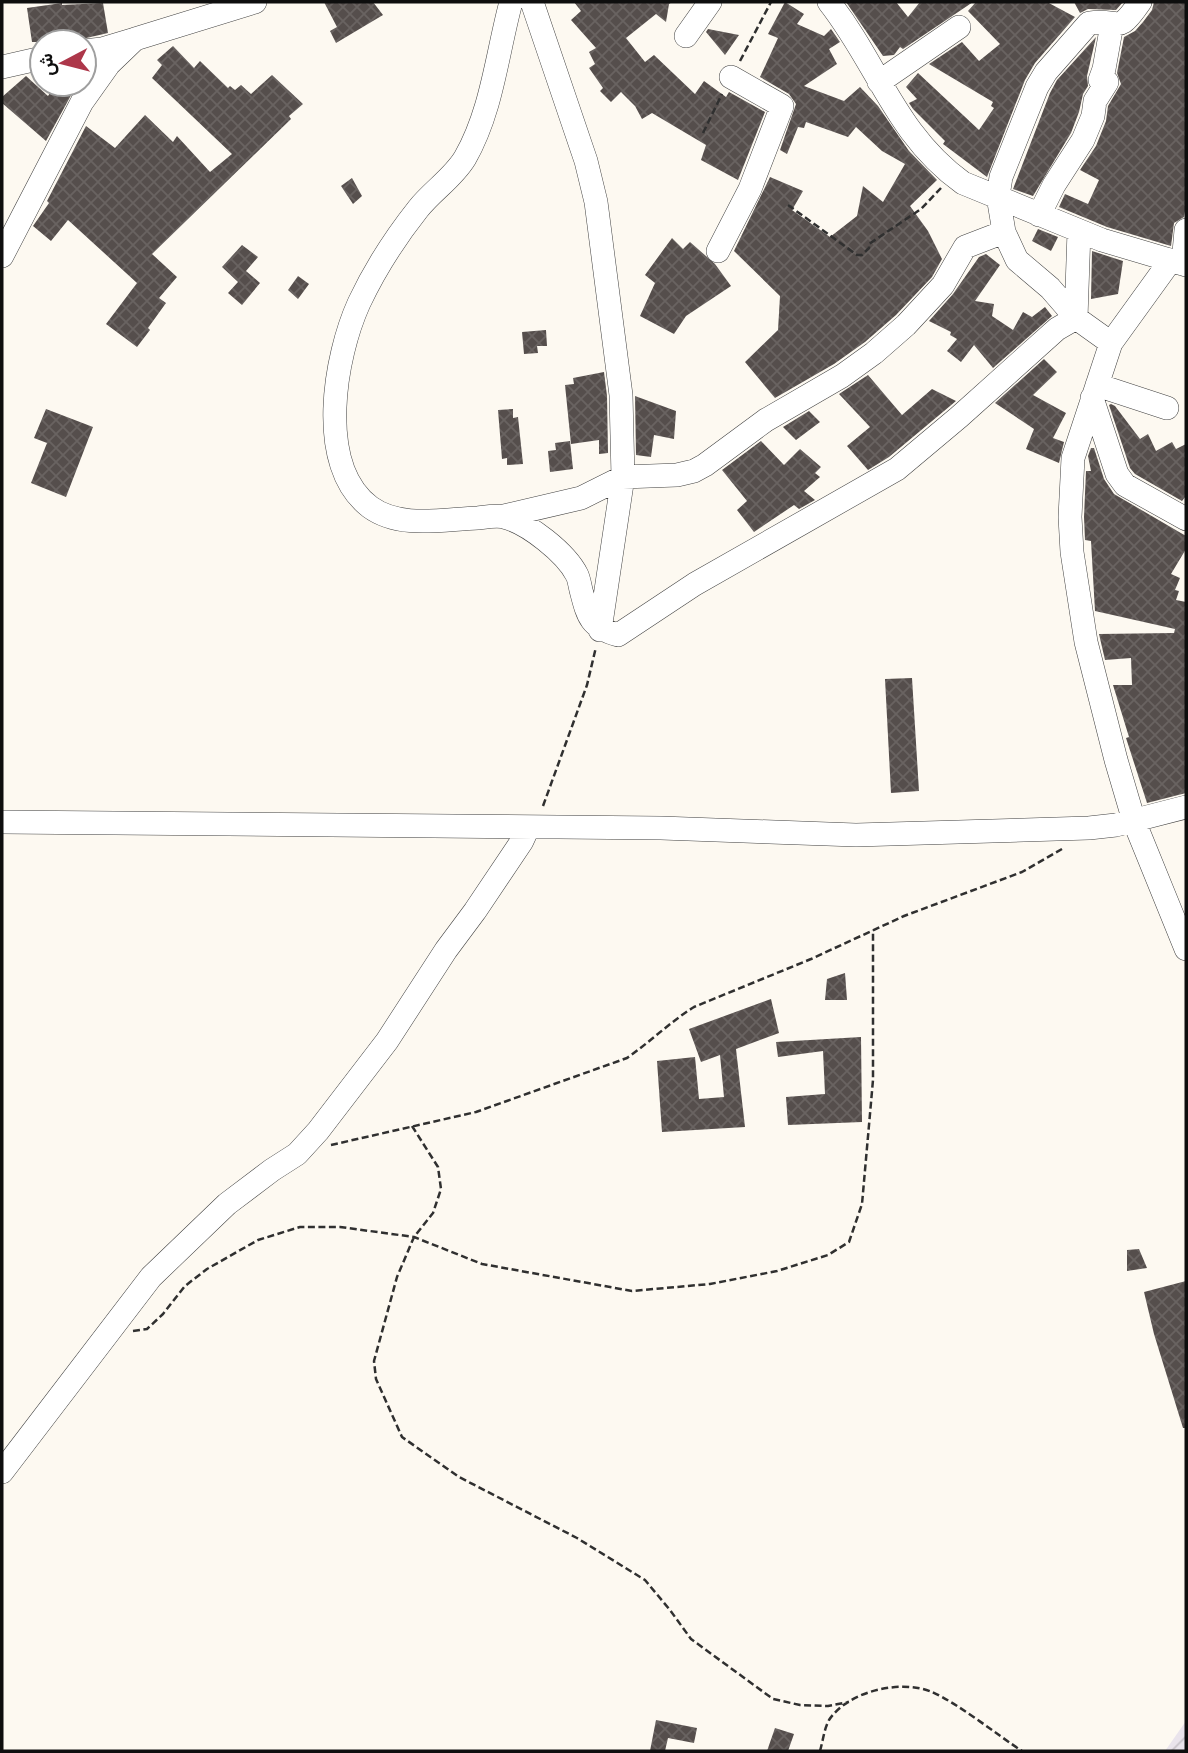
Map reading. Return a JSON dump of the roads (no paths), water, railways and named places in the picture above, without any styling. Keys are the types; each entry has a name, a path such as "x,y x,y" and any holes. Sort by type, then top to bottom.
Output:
{"street":[{"path":"98,49 255,2"},
{"path":"511,2 488,101 464,160 418,208 374,273 358,306 342,357 335,410 341,466 353,488 370,507 401,521 504,516 581,498 623,477 677,475 694,471 766,420 842,376 874,353 906,325 943,285 965,247 1004,232"},
{"path":"532,2 586,161 596,202 621,395 623,477 600,630"},
{"path":"686,36 710,2"},
{"path":"829,2 896,112 919,142 953,176 963,183 1079,231 1180,263"},
{"path":"1111,344 1076,318 1050,288 1017,260 1004,232 998,196 1001,177 1016,138 1046,72 1089,23 1123,23 1140,2"},
{"path":"1039,215 1083,140 1093,116 1095,101 1107,82 1100,80 1112,24"},
{"path":"879,82 958,27"},
{"path":"2,256 82,102 109,64 135,39"},
{"path":"2,67 28,61"},
{"path":"718,251 750,189 782,106 732,77"},
{"path":"1186,230 1180,263 1111,344 1073,458 1070,517 1072,552 1086,642 1134,821 1186,949"},
{"path":"1076,318 1079,231"},
{"path":"504,516 545,537 577,575 587,615 600,630 618,635 695,584 897,469 1057,329 1076,318"},
{"path":"1094,392 1167,408"},
{"path":"1094,392 1117,474 1125,485 1186,519"},
{"path":"2,822 662,828 856,835 1088,828 1134,821 1186,807"},
{"path":"2,1472 151,1277 227,1204 297,1154 318,1131 387,1041 531,828"}]}
